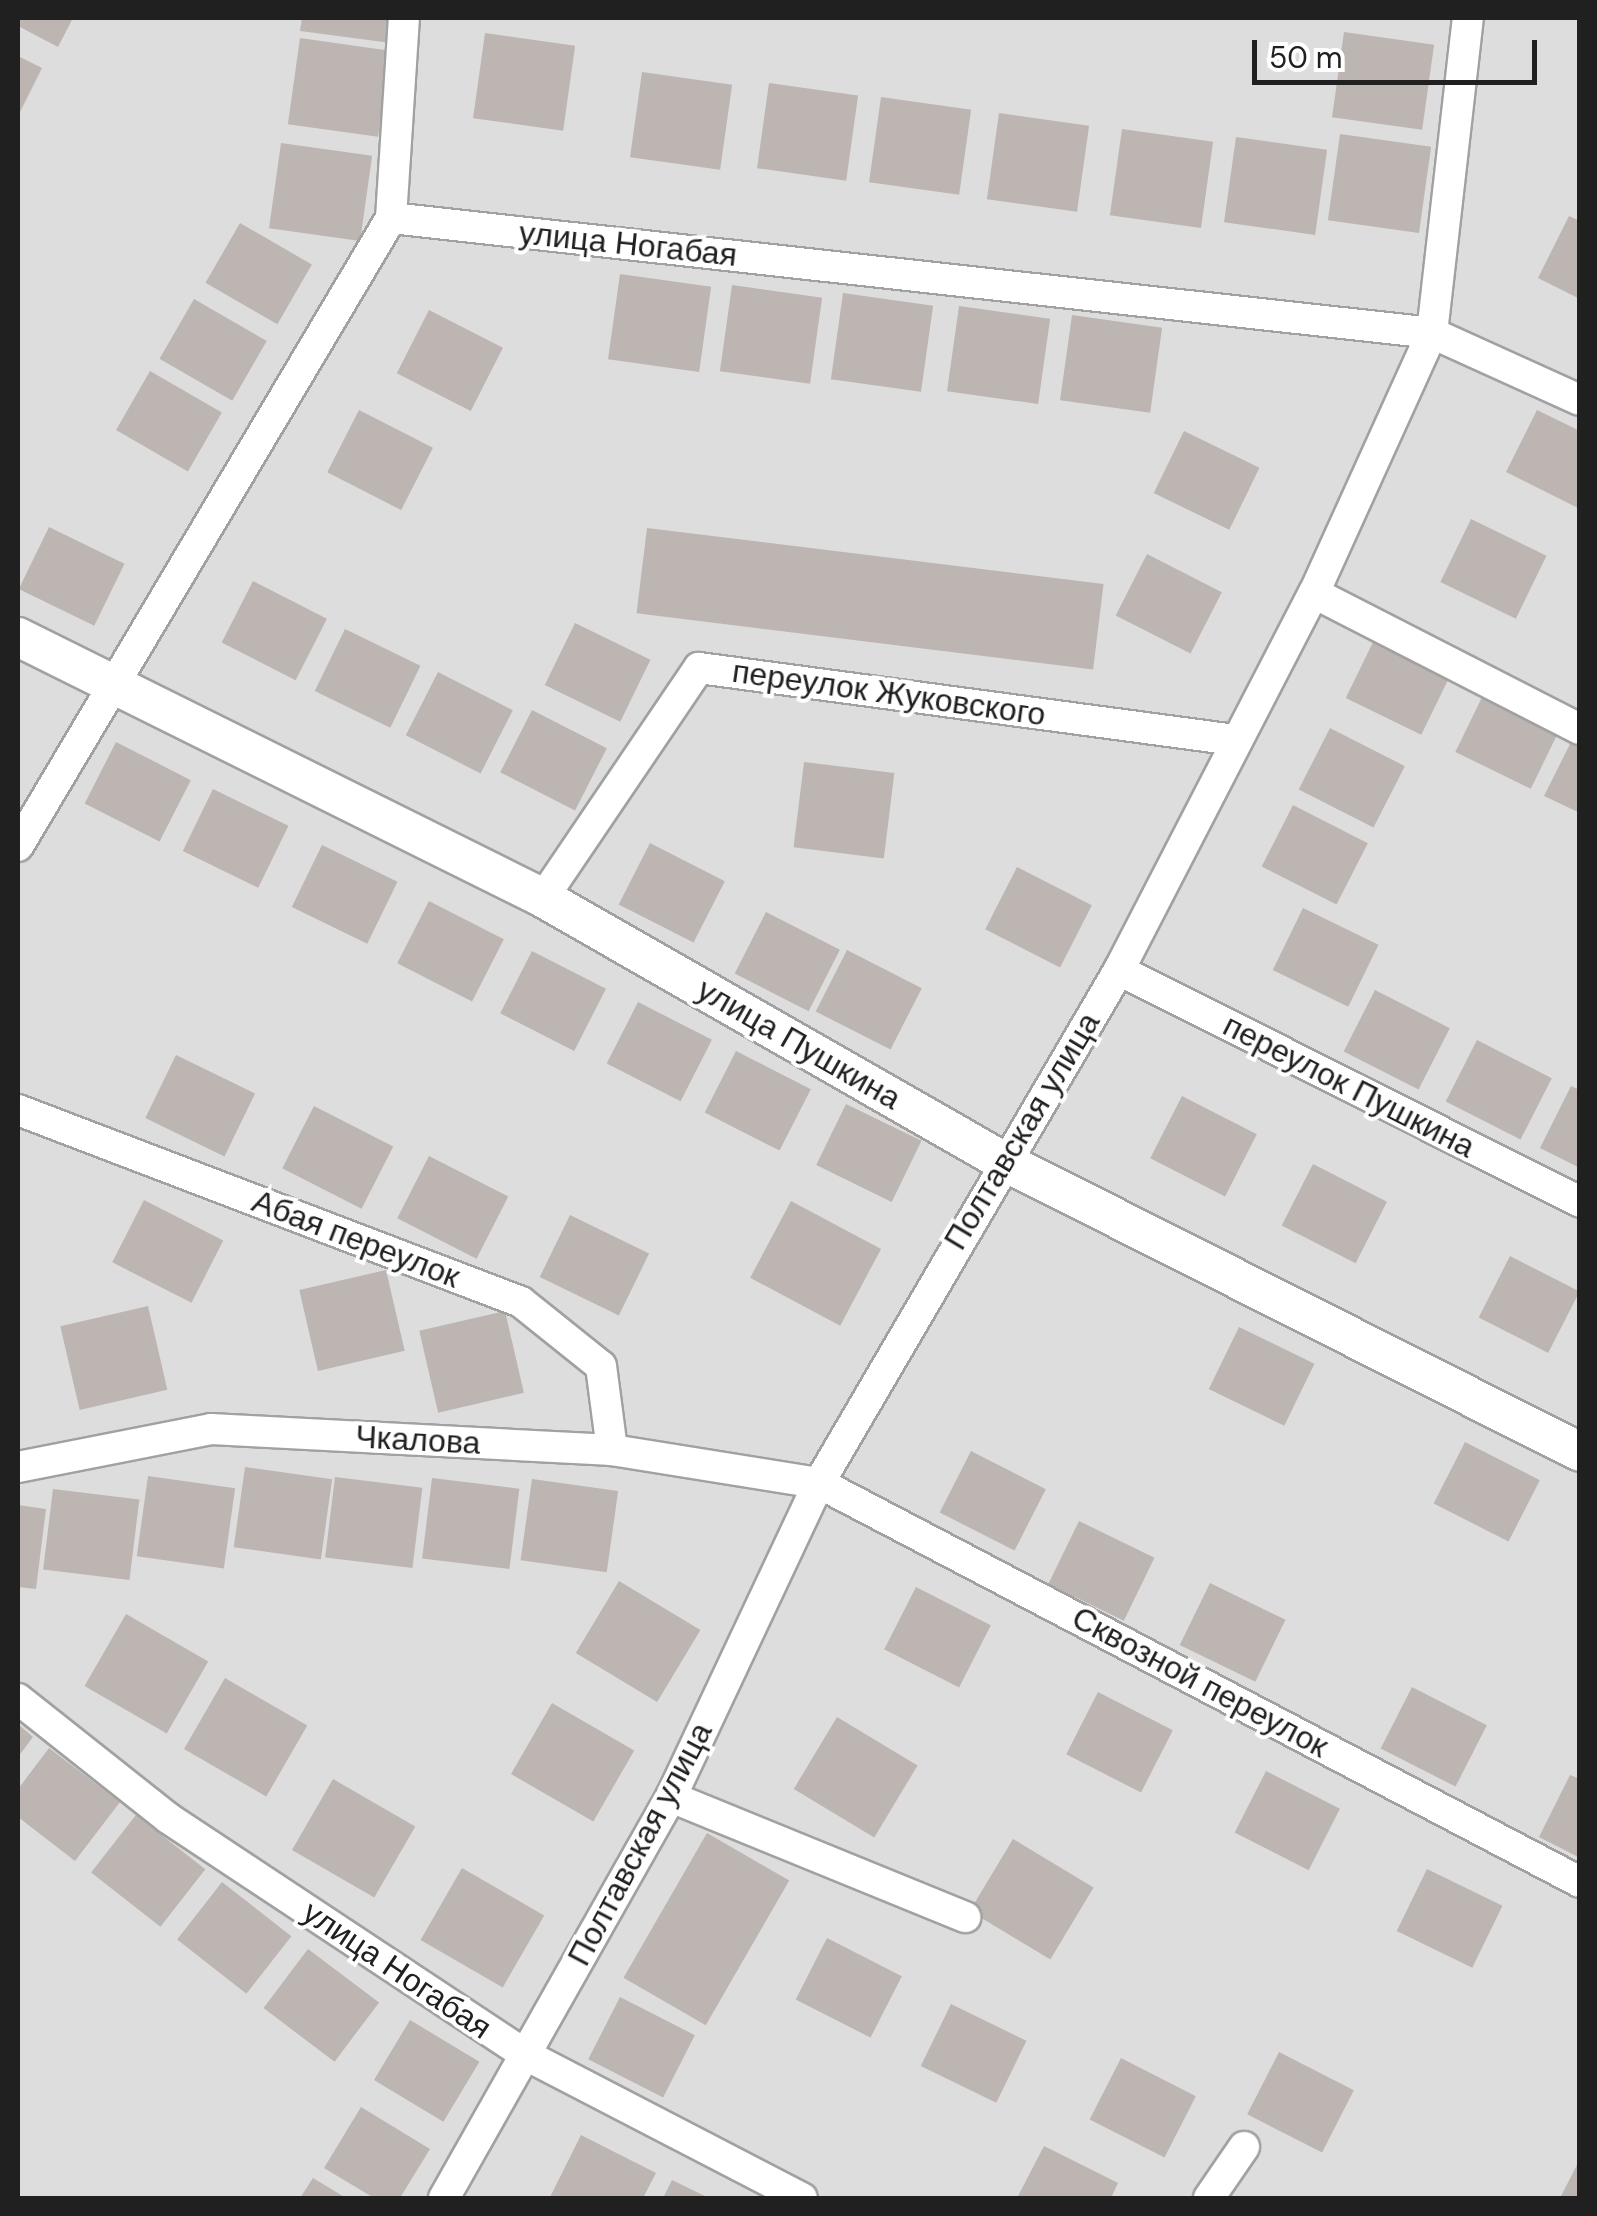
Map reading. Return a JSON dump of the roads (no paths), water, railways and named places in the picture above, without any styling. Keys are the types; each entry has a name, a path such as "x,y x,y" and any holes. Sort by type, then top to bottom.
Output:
{"street":[{"path":"18,846 390,218 404,18"},
{"name":"Полтавская улица","path":"444,2198 671,1796 820,1483 1001,1160 1118,970 1234,740 1314,593 1432,334 1468,18"},
{"name":"улица Ногабая","path":"390,218 1432,334 1580,400"},
{"path":"1314,593 1580,728"},
{"name":"улица Пушкина","path":"18,638 543,898 1001,1160 1580,1452"},
{"name":"переулок Жуковского","path":"543,898 699,668 1234,740"},
{"name":"переулок Пушкина","path":"1118,970 1580,1202"},
{"name":"Абая переулок","path":"18,1110 521,1302 601,1366 612,1450"},
{"name":"Чкалова","path":"18,1467 211,1429 612,1450 820,1483"},
{"name":"Сквозной переулок","path":"820,1483 1580,1882"},
{"name":"улица Ногабая","path":"18,1699 168,1818 524,2054 802,2198"},
{"path":"671,1796 964,1917"},
{"path":"1209,2198 1244,2147"}]}
